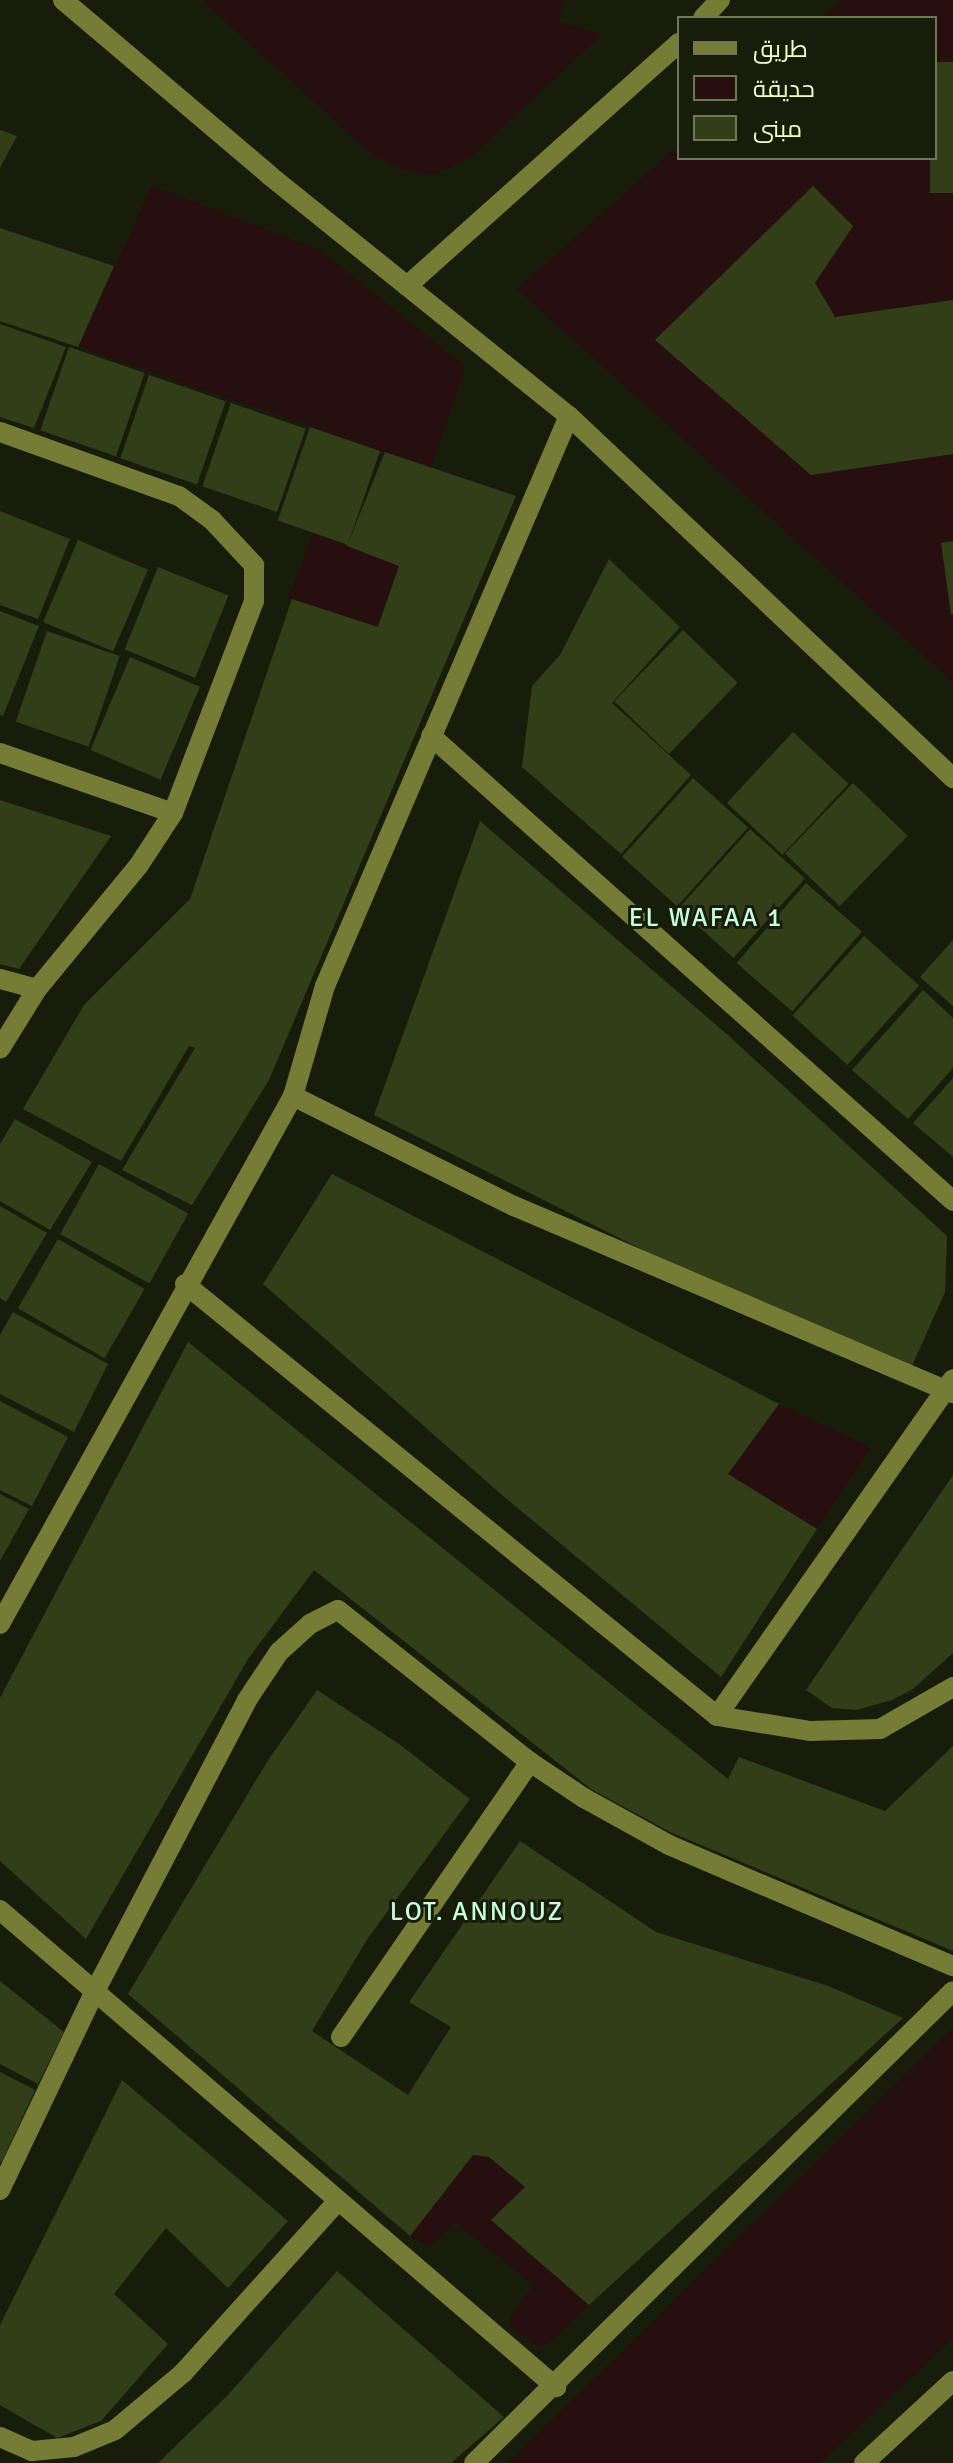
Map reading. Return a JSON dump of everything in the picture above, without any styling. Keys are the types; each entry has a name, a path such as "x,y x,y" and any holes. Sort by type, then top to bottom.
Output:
{"street":[{"path":"63,0 407,286 569,416 953,778"},
{"path":"705,16 720,0"},
{"path":"407,286 677,45"},
{"path":"0,1624 185,1284 293,1096 325,986 569,416"},
{"path":"0,432 179,496 212,520 254,565 254,601 173,813 139,865 37,989 0,1049"},
{"path":"431,736 953,1201"},
{"path":"0,753 173,813"},
{"path":"0,979 37,989"},
{"path":"293,1096 514,1206 951,1388 717,1716"},
{"path":"185,1284 717,1716 811,1731 880,1729 953,1687"},
{"path":"0,2190 94,1993 247,1700 279,1652 310,1624 338,1610 530,1762 669,1845 953,1966"},
{"path":"341,2037 530,1762"},
{"path":"0,1910 556,2387"},
{"path":"474,2463 556,2387 953,1991"},
{"path":"0,2437 32,2451 74,2447 115,2430 183,2373 338,2201"},
{"path":"864,2463 953,2381"}],"green space":[{"path":"202,0 565,0 558,21 601,35 469,159 432,175 400,169 374,156"},
{"path":"841,0 953,0 953,682 517,289 677,147 677,160 937,160 937,16 823,16"},
{"path":"152,186 320,250 466,367 431,468 78,347"},
{"path":"313,533 399,566 374,630 288,597"},
{"path":"779,1404 871,1448 817,1529 728,1474"},
{"path":"953,2028 953,2338 820,2463 508,2463"},
{"path":"473,2155 489,2157 525,2187 491,2221 589,2305 548,2344 538,2347 510,2326 510,2317 534,2285 456,2223 429,2246 410,2236"}],"building":[{"path":"937,62 953,62 953,193 930,193 930,160 937,160"},
{"path":"0,130 17,136 0,168"},
{"path":"813,186 853,226 815,283 835,317 953,300 953,454 811,475 655,340"},
{"path":"0,228 114,266 78,347 0,321"},
{"path":"0,324 66,347 34,428 0,417"},
{"path":"69,347 145,373 116,456 40,430"},
{"path":"149,375 226,401 197,485 120,458"},
{"path":"231,403 306,429 277,512 202,486"},
{"path":"310,427 380,451 348,545 278,521"},
{"path":"385,452 516,496 269,1080 192,1205 122,1170 195,1048 189,1046 121,1161 23,1109 84,1005 190,899 292,599 378,627 399,566 347,546"},
{"path":"0,511 70,539 38,619 0,605"},
{"path":"78,540 148,570 113,652 43,622"},
{"path":"953,541 953,614 951,615 941,543"},
{"path":"609,559 680,627 612,703 691,775 621,854 522,767 532,686 560,655"},
{"path":"158,567 228,595 195,678 125,650"},
{"path":"0,611 39,626 3,716 0,715"},
{"path":"683,630 738,683 669,754 614,701"},
{"path":"47,631 120,656 89,747 16,722"},
{"path":"130,657 200,687 160,780 91,750"},
{"path":"793,732 849,784 782,855 727,803"},
{"path":"693,778 748,828 677,906 622,857"},
{"path":"853,783 908,836 840,906 785,853"},
{"path":"0,800 111,836 19,969 0,964"},
{"path":"480,821 730,1037 947,1236 945,1292 912,1366 717,1287 374,1115"},
{"path":"750,829 805,879 733,958 678,909"},
{"path":"806,883 862,932 792,1012 736,963"},
{"path":"864,936 919,986 847,1065 792,1016"},
{"path":"953,940 953,1006 920,977"},
{"path":"923,990 953,1018 953,1068 908,1119 852,1070"},
{"path":"953,1078 953,1157 913,1123"},
{"path":"15,1119 92,1162 50,1230 0,1201 0,1144"},
{"path":"99,1164 188,1213 149,1283 60,1234"},
{"path":"332,1174 779,1404 728,1474 817,1529 721,1677 502,1495 263,1284"},
{"path":"0,1206 47,1233 6,1302 0,1298"},
{"path":"58,1239 145,1289 105,1358 18,1308"},
{"path":"13,1312 108,1364 74,1432 0,1394 0,1335"},
{"path":"188,1342 728,1779 739,1757 885,1811 953,1746 953,1951 670,1832 591,1789 314,1570 248,1659 86,1939 0,1861 0,1698"},
{"path":"0,1401 68,1437 32,1506 0,1490"},
{"path":"953,1475 953,1653 913,1689 892,1700 856,1710 832,1708 806,1690"},
{"path":"0,1494 29,1509 0,1561"},
{"path":"317,1690 399,1744 470,1799 368,1938 312,2031 408,2095 451,2027 409,2002 520,1841 656,1932 828,1986 903,2018 589,2305 491,2220 525,2187 489,2157 473,2155 410,2236 128,1994 267,1762"},
{"path":"0,1981 64,2032 38,2084 0,2064"},
{"path":"0,2072 35,2090 2,2162 0,2161"},
{"path":"122,2080 288,2221 228,2288 166,2228 114,2294 168,2344 101,2421 57,2438 0,2405 0,2325"},
{"path":"337,2271 504,2417 451,2463 158,2463 228,2395"}],"district":[{"name":"EL WAFAA 1","path":"706,919"},
{"name":"LOT. ANNOUZ","path":"477,1913"}]}
